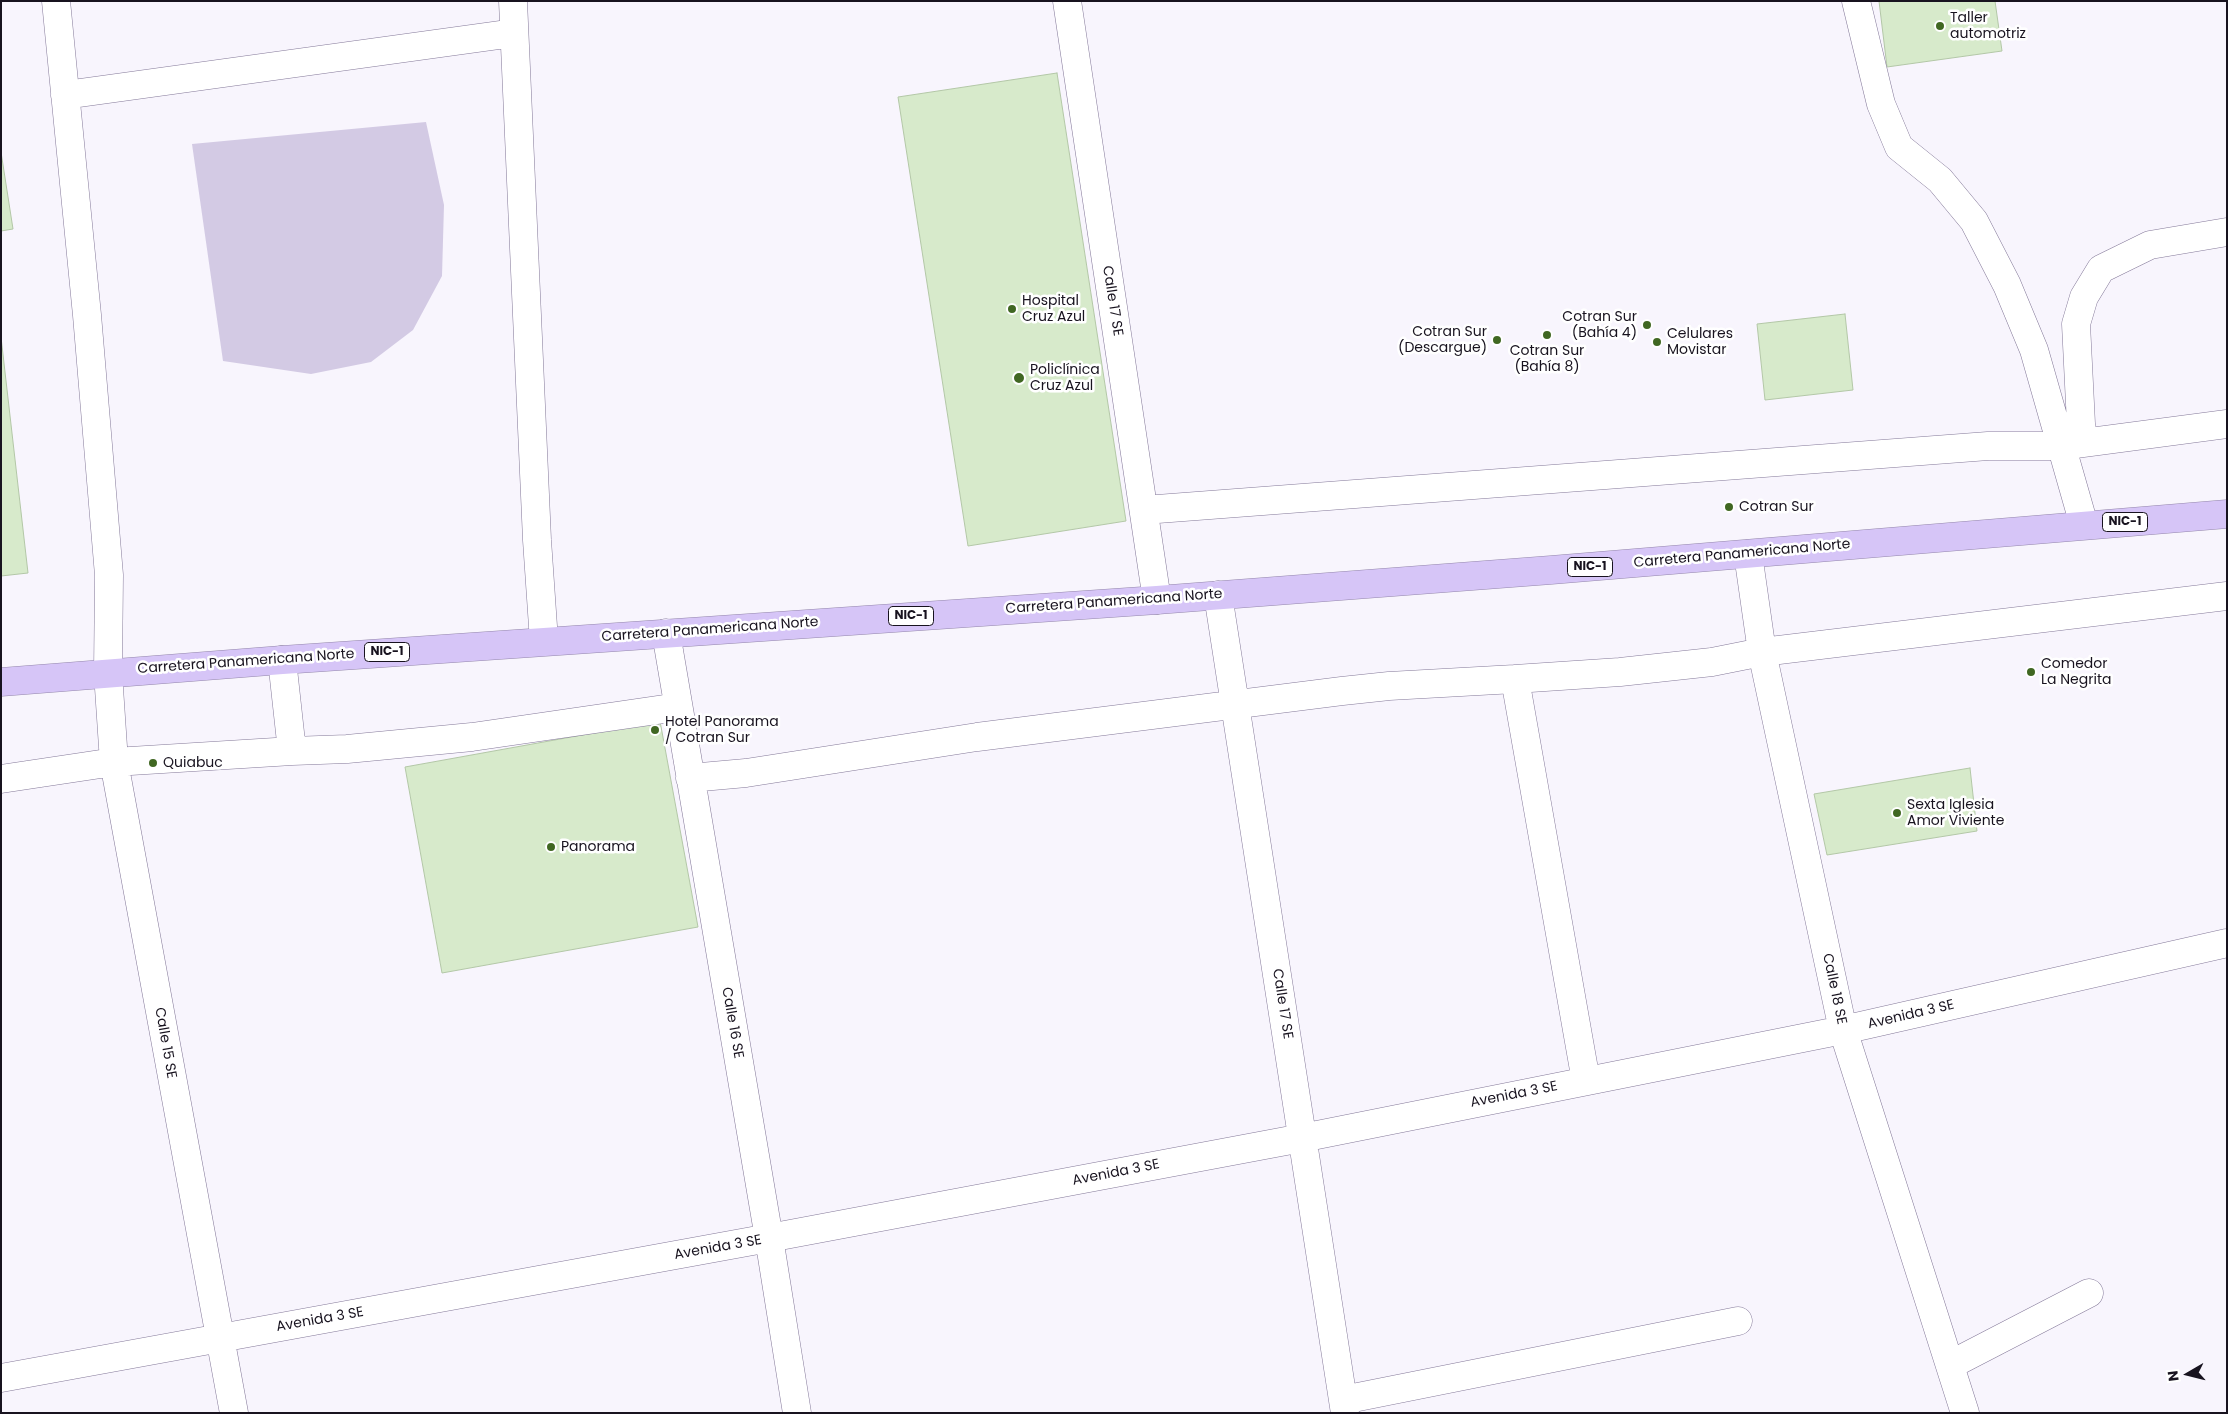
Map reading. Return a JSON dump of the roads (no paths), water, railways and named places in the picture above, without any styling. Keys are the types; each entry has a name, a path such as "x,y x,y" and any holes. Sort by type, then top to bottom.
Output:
{"highway":[{"name":"Carretera Panamericana Norte","path":"1,682 108,672 544,641 1157,600 2227,514"}],"street":[{"name":"Calle 15 SE","path":"56,1 87,315 109,575 108,672 114,762 234,1413"},
{"path":"513,1 536,540 544,641"},
{"name":"Calle 17 SE","path":"1068,1 1157,600"},
{"path":"1856,1 1881,104 1899,147 1940,180 1974,221 2007,284 2072,445 2084,525"},
{"path":"65,95 514,33"},
{"path":"2072,445 2081,424 2076,324 2084,297 2101,269 2150,245 2227,232"},
{"path":"1144,510 1988,446 2072,445 2227,424"},
{"name":"Calle 18 SE","path":"1748,554 1762,652 1843,1030 1965,1413"},
{"name":"Calle 17 SE","path":"1218,595 1344,1406"},
{"path":"690,778 746,773 977,737 1389,686 1620,672 1712,662 1762,652 2227,596"},
{"name":"Calle 16 SE","path":"666,633 797,1413"},
{"path":"282,660 292,751"},
{"path":"1515,679 1586,1081"},
{"path":"1,779 114,762 347,749 472,737 678,707"},
{"name":"Avenida 3 SE","path":"1,1378 769,1238 1302,1138 1843,1030 2227,943"},
{"path":"1950,1365 2089,1293"},
{"path":"1344,1406 1738,1321"}],"place":[{"name":"Taller automotriz","path":"1940,26"},
{"name":"Hospital Cruz Azul","path":"1012,309"},
{"name":"Cotran Sur (Bahía 4)","path":"1647,325"},
{"name":"Cotran Sur (Bahía 8)","path":"1547,335"},
{"name":"Cotran Sur (Descargue)","path":"1497,340"},
{"name":"Celulares Movistar","path":"1657,342"},
{"name":"Policlínica Cruz Azul","path":"1019,378"},
{"name":"Cotran Sur","path":"1729,507"},
{"name":"Comedor La Negrita","path":"2031,672"},
{"name":"Hotel Panorama / Cotran Sur","path":"655,730"},
{"name":"Quiabuc","path":"153,763"},
{"name":"Sexta Iglesia Amor Viviente","path":"1897,813"},
{"name":"Panorama","path":"551,847"}]}
